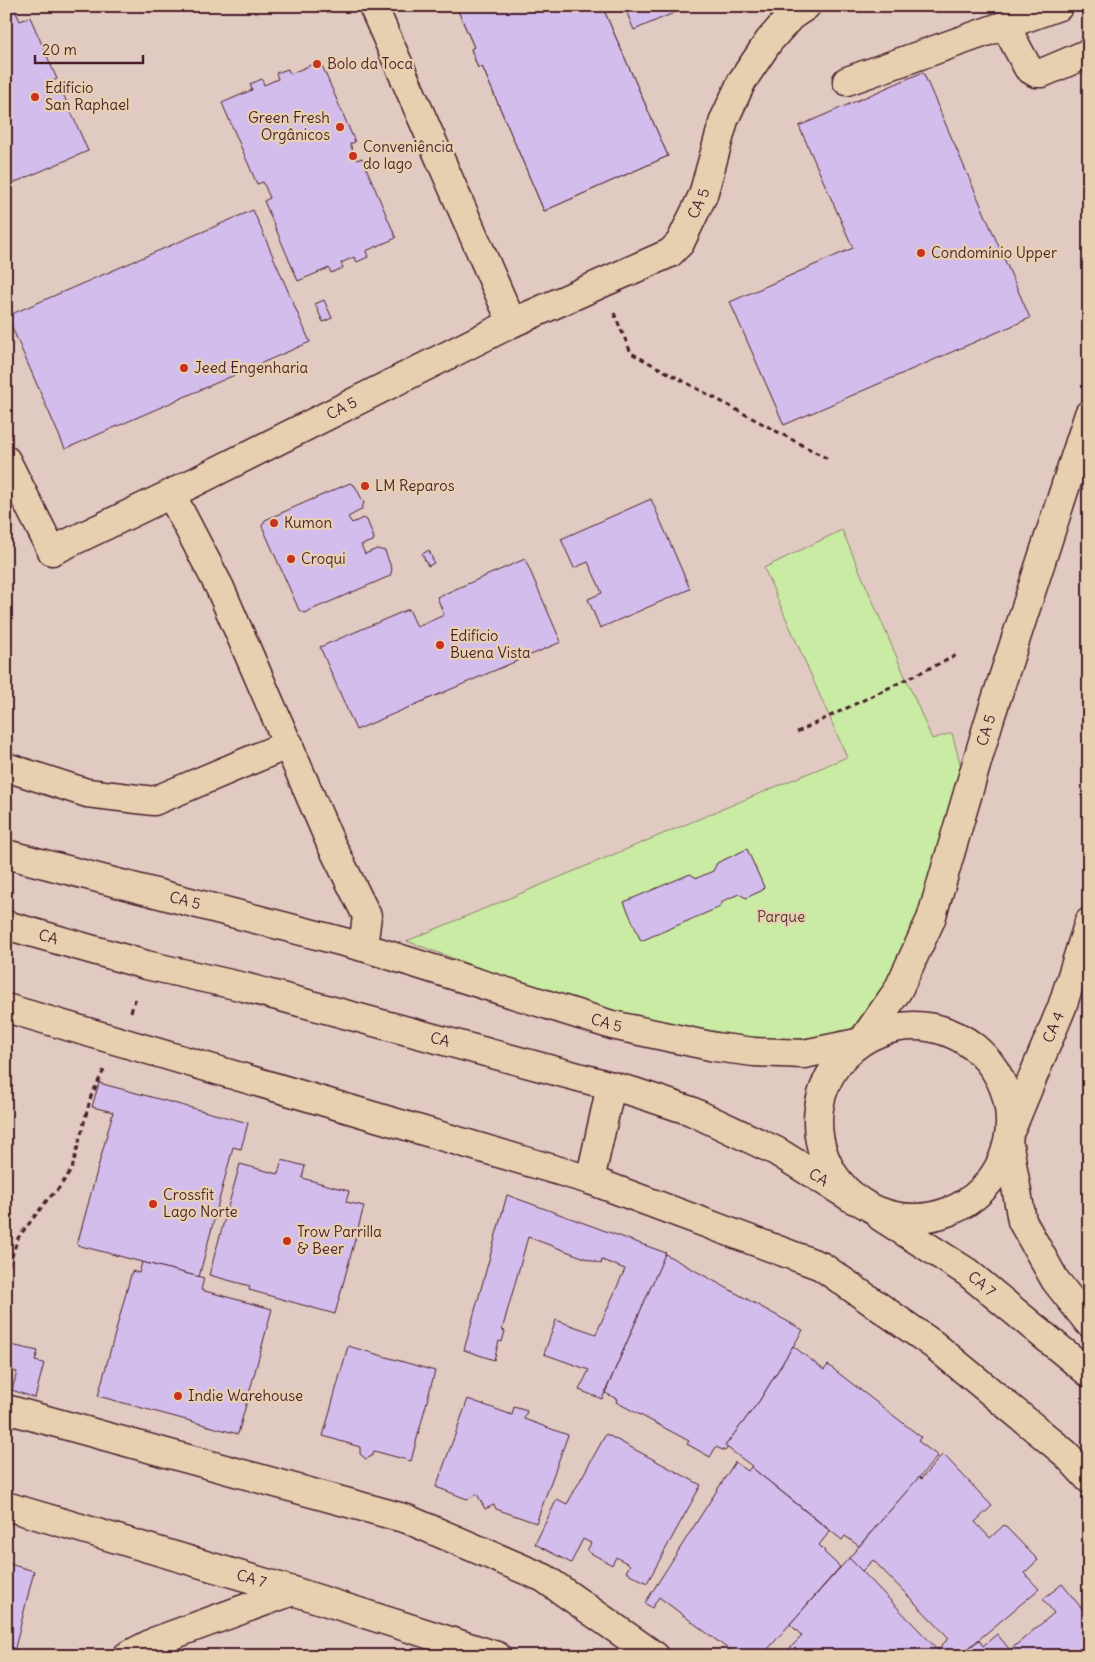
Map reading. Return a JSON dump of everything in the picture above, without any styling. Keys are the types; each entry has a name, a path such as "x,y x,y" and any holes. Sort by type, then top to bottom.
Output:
{"street":[{"path":"373,6 512,323"},
{"name":"CA 5","path":"6,460 52,551 171,494 512,323 670,253 680,243 703,195 724,120 742,81 769,41 791,16 806,6"},
{"path":"847,81 1059,6"},
{"path":"1005,25 1028,68 1036,73 1042,73 1089,53"},
{"name":"CA 5","path":"6,854 363,947 612,1025 714,1047 754,1052 804,1054 861,1040 898,990 931,919 989,721 1089,414"},
{"path":"171,494 220,588 331,844 367,916 363,947"},
{"path":"6,767 87,794 154,801 289,744"},
{"name":"CA 4","path":"860,1203 898,1219 946,1215 986,1188 1009,1138 1062,1007 1089,922"},
{"name":"CA","path":"6,926 146,965 244,987 612,1086 691,1111 776,1150 860,1203"},
{"path":"6,1008 590,1180 821,1266 934,1345 1066,1454 1089,1479"},
{"path":"860,1203 825,1162 816,1115 831,1069 861,1040 901,1024 939,1027 972,1044 998,1072 1011,1108 1009,1138 1022,1221 1055,1280 1089,1323"},
{"path":"590,1180 612,1086"},
{"name":"CA 7","path":"860,1203 967,1272 1089,1373"},
{"path":"6,1409 407,1519 544,1578 655,1656"},
{"name":"CA 7","path":"6,1506 293,1591 497,1656"},
{"path":"128,1656 156,1641 293,1591"}],"path":[{"path":"602,283 631,353 830,460"},
{"path":"796,732 957,655"},
{"path":"6,1274 18,1238 72,1169 91,1096 119,1042 146,965"}],"green space":[{"name":"Parque","path":"842,530 932,739 952,733 961,767 904,958 848,1034 776,1041 599,1013 407,941 847,757 764,568"}],"building":[{"name":"Edifício San Raphael","path":"6,6 13,6 20,21 30,17 57,79 45,85 48,94 61,89 88,151 6,186"},
{"path":"456,6 602,6 668,156 544,211 482,66 478,68 471,49 474,47","holes":["590,49 596,63 575,72 569,58"]},
{"path":"456,6 602,6 668,156 544,211 482,66 478,68 471,49 474,47"},
{"path":"624,6 690,6 634,30"},
{"path":"320,61 355,142 350,144 357,160 362,158 396,238 366,251 368,257 357,262 354,257 341,263 343,268 331,273 329,268 298,281 264,201 270,198 263,182 257,184 222,103 252,90 250,84 262,79 264,85 278,79 276,73 288,69 290,74"},
{"name":"Condomínio Upper","path":"923,72 1030,318 784,425 730,302 853,248 799,126"},
{"path":"253,210 310,342 65,449 7,316"},
{"path":"324,300 332,318 323,322 315,304"},
{"path":"350,483 355,486 364,503 361,510 348,517 352,523 363,518 367,520 374,538 373,541 361,545 365,554 377,549 385,551 392,570 390,576 304,613 299,610 262,526 265,520"},
{"path":"651,499 690,589 600,628 588,599 602,593 600,588 588,562 574,568 561,539"},
{"path":"429,550 434,563 428,566 422,554"},
{"name":"Edifício Buena Vista","path":"525,559 561,642 356,730 320,647 409,609 417,627 444,615 437,597"},
{"path":"747,849 764,887 763,890 746,898 739,894 723,901 720,907 641,941 624,902 690,874 697,878 713,871 717,863"},
{"name":"Crossfit Lago Norte","path":"99,1083 248,1123 241,1149 233,1147 199,1277 77,1245 113,1112 92,1107"},
{"name":"Trow Parrilla & Beer","path":"282,1160 305,1166 302,1178 349,1191 346,1202 364,1206 335,1314 249,1290 250,1286 209,1275 240,1164 278,1174"},
{"path":"507,1195 666,1253 602,1399 579,1390 589,1370 544,1354 556,1320 596,1334 625,1269 602,1260 601,1264 528,1237 502,1330 505,1331 502,1342 499,1341 494,1360 464,1350"},
{"path":"665,1254 803,1330 760,1400 725,1446 728,1447 725,1451 716,1447 710,1457 687,1444 689,1441 616,1402 617,1399 605,1393"},
{"path":"142,1262 204,1278 201,1290 272,1309 238,1434 98,1396 132,1271 139,1273"},
{"path":"11,1345 38,1351 35,1361 44,1363 35,1398 12,1390 17,1372 6,1369"},
{"path":"348,1346 435,1371 411,1461 374,1451 372,1456 366,1459 360,1454 360,1447 323,1436"},
{"path":"793,1346 824,1370 828,1365 921,1437 918,1441 938,1456 859,1546 845,1536 842,1540 725,1446 760,1400"},
{"path":"468,1399 512,1415 514,1407 527,1411 524,1419 568,1435 536,1523 496,1509 494,1505 485,1509 477,1494 467,1499 436,1487"},
{"path":"606,1434 701,1485 647,1583 626,1572 630,1565 616,1557 612,1565 587,1551 591,1543 583,1539 571,1563 535,1544 557,1499 567,1504"},
{"path":"943,1454 992,1506 975,1522 990,1538 1004,1525 1038,1560 1024,1573 1039,1589 959,1656 944,1656 938,1649 949,1638 873,1560 862,1571 849,1558 919,1477 921,1479"},
{"path":"735,1462 748,1471 751,1467 830,1531 819,1545 840,1567 762,1656 742,1656 738,1653 736,1655 659,1597 652,1608 645,1603"},
{"path":"849,1558 944,1656 782,1656 802,1636 790,1624"},
{"path":"6,1563 34,1571 13,1656 6,1656"},
{"path":"1062,1584 1083,1610 1086,1606 1089,1609 1089,1656 959,1656 979,1640 983,1646 997,1634 1010,1650 1054,1613 1043,1599"}],"place":[{"name":"Bolo da Toca","path":"317,64"},
{"name":"Edifício San Raphael","path":"35,97"},
{"name":"Green Fresh Orgânicos","path":"340,127"},
{"name":"Conveniência do lago","path":"353,156"},
{"name":"Condomínio Upper","path":"921,253"},
{"name":"Jeed Engenharia","path":"184,368"},
{"name":"LM Reparos","path":"365,486"},
{"name":"Kumon","path":"274,523"},
{"name":"Croqui","path":"291,559"},
{"name":"Edifício Buena Vista","path":"440,645"},
{"name":"Crossfit Lago Norte","path":"153,1204"},
{"name":"Trow Parrilla & Beer","path":"287,1241"},
{"name":"Indie Warehouse","path":"178,1396"}]}
